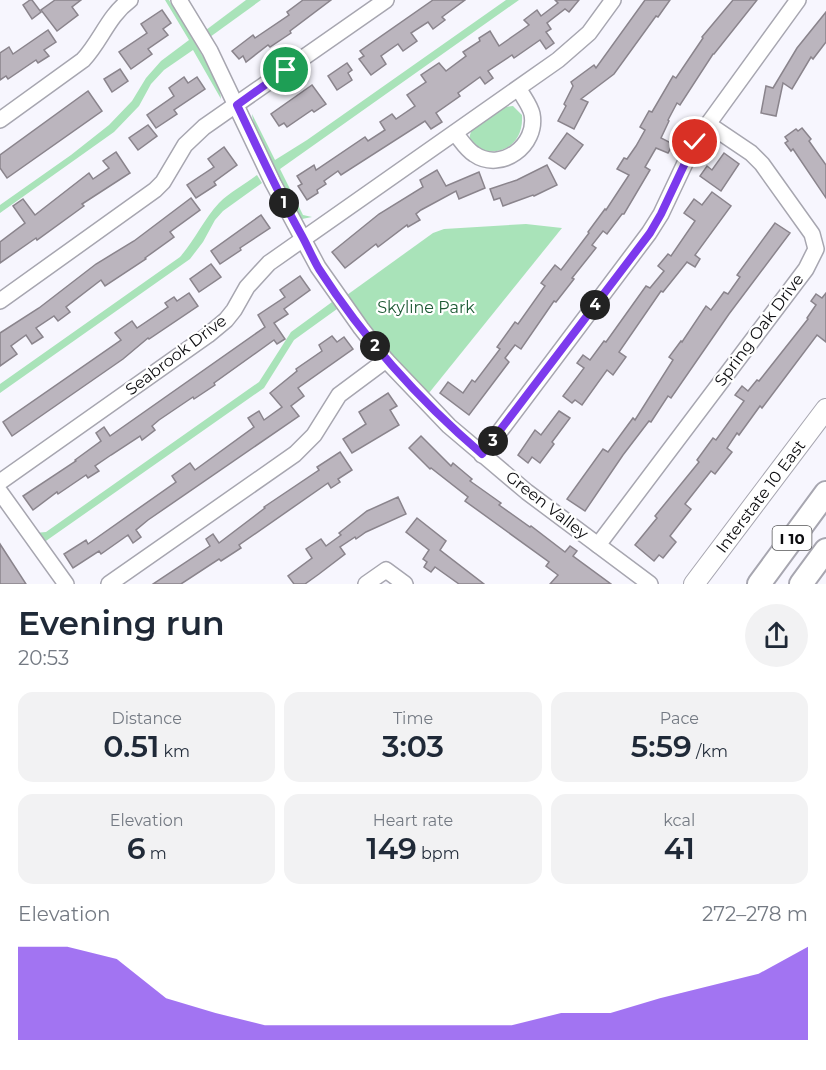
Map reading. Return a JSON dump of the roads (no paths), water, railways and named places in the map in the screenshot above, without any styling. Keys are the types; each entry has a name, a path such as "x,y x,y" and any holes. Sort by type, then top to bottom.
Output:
{"highway":[{"name":"I 10","path":"759,584 826,493"},
{"name":"I 10","path":"801,584 822,556"}],"main road":[{"name":"Interstate 10 East","path":"694,584 826,409"}],"street":[{"path":"0,120 83,60 92,50 110,19 130,0"},
{"name":"Green Valley","path":"179,0 210,51 273,183 318,267 360,328 386,360 450,426 527,492 598,545 640,581"},
{"path":"0,300 155,190 163,182 193,137 386,0"},
{"name":"Seabrook Drive","path":"0,482 218,328 234,310 258,273 303,238 519,89 575,47 589,33 613,0"},
{"path":"482,454 650,233 695,142 798,0"},
{"path":"455,133 472,153 486,159 500,160 516,153 530,137 532,125 530,109 519,89"},
{"name":"Spring Oak Drive","path":"598,545 806,269 816,249 812,234 762,164 751,153 708,124"},
{"path":"109,584 296,454 314,435 339,395 386,360"},
{"path":"0,492 66,584"},
{"path":"366,584 386,570 405,584"}],"park label":[{"name":"Skyline Park","path":"426,307"}]}
